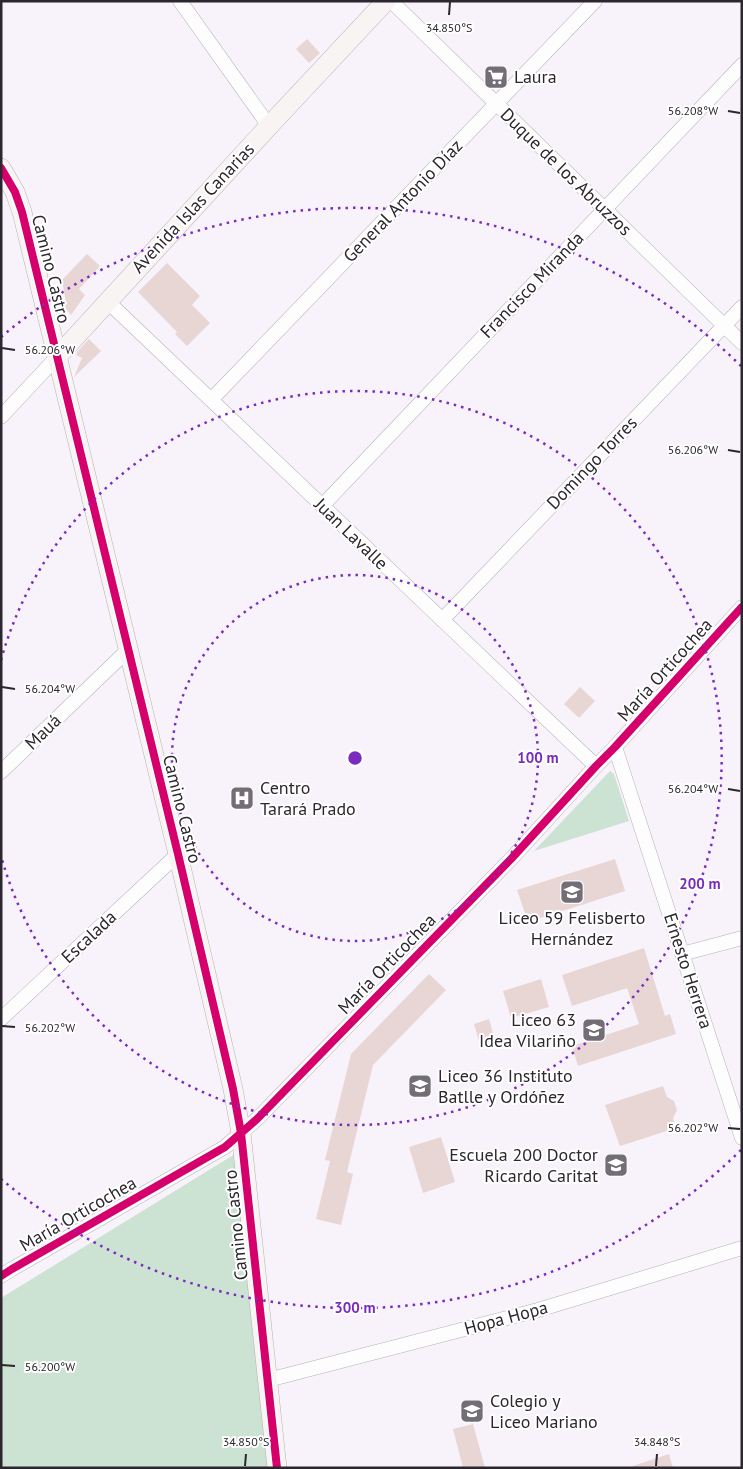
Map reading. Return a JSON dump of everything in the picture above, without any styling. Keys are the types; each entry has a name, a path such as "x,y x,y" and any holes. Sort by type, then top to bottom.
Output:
{"street":[{"path":"180,1 269,126"},
{"name":"Avenida Islas Canarias","path":"1,417 386,1"},
{"name":"Duque de los Abruzzos","path":"390,1 742,343"},
{"name":"General Antonio Díaz","path":"211,400 595,1"},
{"name":"Francisco Miranda","path":"322,506 742,65"},
{"name":"Camino Castro","path":"1,168 15,192 22,212 233,1089 241,1133 277,1468"},
{"name":"Juan Lavalle","path":"107,301 596,766"},
{"name":"Domingo Torres","path":"442,620 742,307"},
{"name":"María Orticochea","path":"1,1276 224,1147 261,1115 504,866 596,766 615,748 742,607"},
{"name":"Mauá","path":"1,772 127,651"},
{"name":"Ernesto Herrera","path":"615,748 742,1138"},
{"name":"Escalada","path":"1,1020 178,854"},
{"path":"682,954 742,938"},
{"name":"Hopa Hopa","path":"268,1380 538,1310 742,1248"}],"green space":[{"path":"610,771 614,774 629,821 534,851"},
{"path":"235,1154 269,1468 1,1468 1,1298"}],"building":[{"path":"307,39 320,53 309,63 296,49"},
{"path":"87,254 100,266 79,289 85,295 71,315 64,306 66,303 62,280"},
{"path":"167,263 200,296 192,305 210,323 187,346 175,334 177,332 138,292"},
{"path":"89,339 101,351 74,377 82,358 76,355 77,352"},
{"path":"580,687 595,701 579,718 564,704"},
{"path":"615,859 625,891 528,922 517,890"},
{"path":"644,948 665,1016 670,1014 676,1034 578,1066 572,1046 639,1024 627,988 572,1006 562,975"},
{"path":"429,974 446,990 373,1065 347,1172 353,1174 341,1225 316,1219 330,1161 325,1160 351,1054"},
{"path":"541,979 549,1007 511,1018 503,991"},
{"path":"489,1019 495,1041 480,1045 474,1024"},
{"path":"663,1086 667,1097 674,1101 677,1110 673,1118 676,1128 620,1146 605,1105"},
{"path":"441,1137 455,1182 423,1193 409,1147"},
{"path":"473,1424 485,1468 463,1468 453,1429"},
{"path":"669,1454 673,1468 633,1468 633,1466"}],"cycle path":[{"path":"1,168 15,192 22,212 233,1089 241,1133 277,1468"},
{"path":"1,1276 225,1147 257,1119 511,859 742,607"}],"place":[{"name":"Laura","path":"496,77"},
{"name":"Centro Tarará Prado","path":"242,798"},
{"name":"Liceo 59 Felisberto Hernández","path":"572,892"},
{"name":"Liceo 63 Idea Vilariño","path":"594,1030"},
{"name":"Liceo 36 Instituto Batlle y Ordóñez","path":"420,1086"},
{"name":"Escuela 200 Doctor Ricardo Caritat","path":"616,1165"},
{"name":"Colegio y Liceo Mariano","path":"472,1411"}]}
